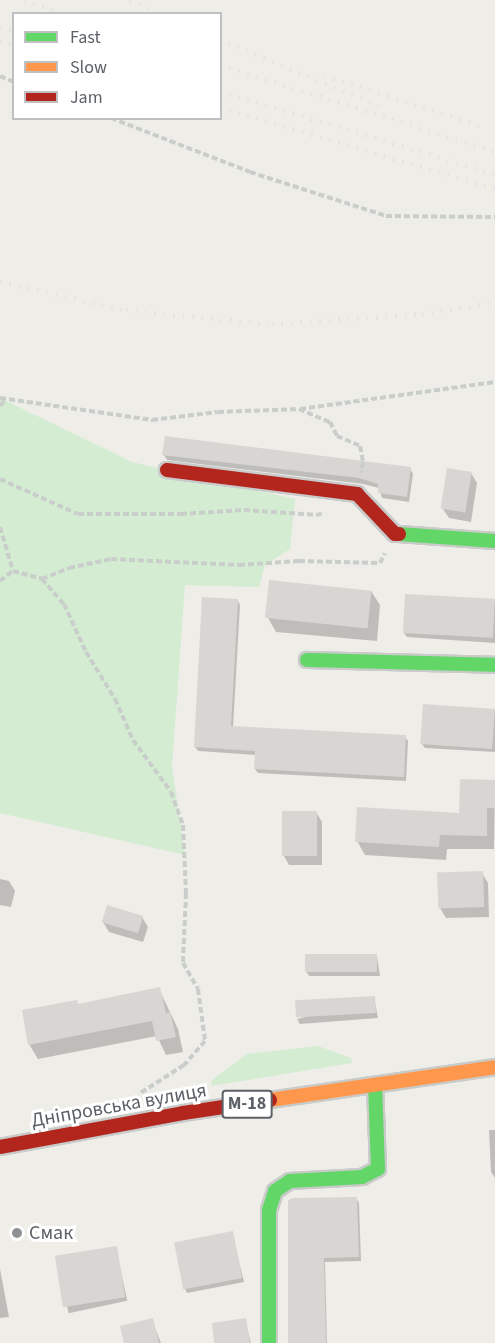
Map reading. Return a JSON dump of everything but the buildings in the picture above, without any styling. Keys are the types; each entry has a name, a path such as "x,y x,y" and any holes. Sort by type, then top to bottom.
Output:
{"main road":[{"path":"166,470 357,494 395,534 495,541"},
{"path":"307,660 495,665"},
{"name":"Дніпровська вулиця","path":"0,1147 183,1113 495,1067"},
{"path":"269,1343 269,1210 275,1191 290,1181 362,1177 378,1169 375,1085"}],"path":[{"path":"116,120 250,172 386,216 495,218"},
{"path":"0,406 2,399 152,420 218,412 299,409 495,382"},
{"path":"299,409 330,422 336,436 360,446 363,462 357,494"},
{"path":"0,479 78,514 181,514 244,510 318,515 328,510"},
{"path":"0,527 13,571"},
{"path":"42,579 69,568 111,559 239,565 299,561 380,563 395,534"},
{"path":"13,571 42,579 64,604 86,652 115,699 133,740 171,792 183,825 186,893 183,963 198,989 205,1041 184,1065 135,1098"},
{"path":"0,581 13,571"}],"green space":[{"path":"0,398 132,462 295,499 290,549 265,565 259,587 185,585 172,767 185,855 0,813"},
{"path":"318,1046 351,1058 352,1063 211,1086 212,1080 247,1054"}],"railway":[{"path":"24,0 59,12"},
{"path":"130,0 157,12"},
{"path":"0,27 12,30"},
{"path":"0,40 12,44"},
{"path":"222,40 386,109"},
{"path":"222,66 495,151"},
{"path":"324,75 481,126"},
{"path":"222,92 495,174"},
{"path":"222,108 495,189"},
{"path":"0,282 126,310 272,324 422,314 495,302"}],"traffic: fast":[{"path":"399,534 495,541"},
{"path":"307,660 495,665"},
{"path":"269,1343 269,1210 275,1191 290,1181 362,1177 378,1169 375,1085"}],"traffic: slow":[{"path":"270,1100 495,1067"}],"traffic: jam":[{"path":"167,470 357,494 395,534 399,534"},
{"path":"0,1147 183,1113 270,1100"}],"place":[{"name":"Смак","path":"17,1233"}]}
